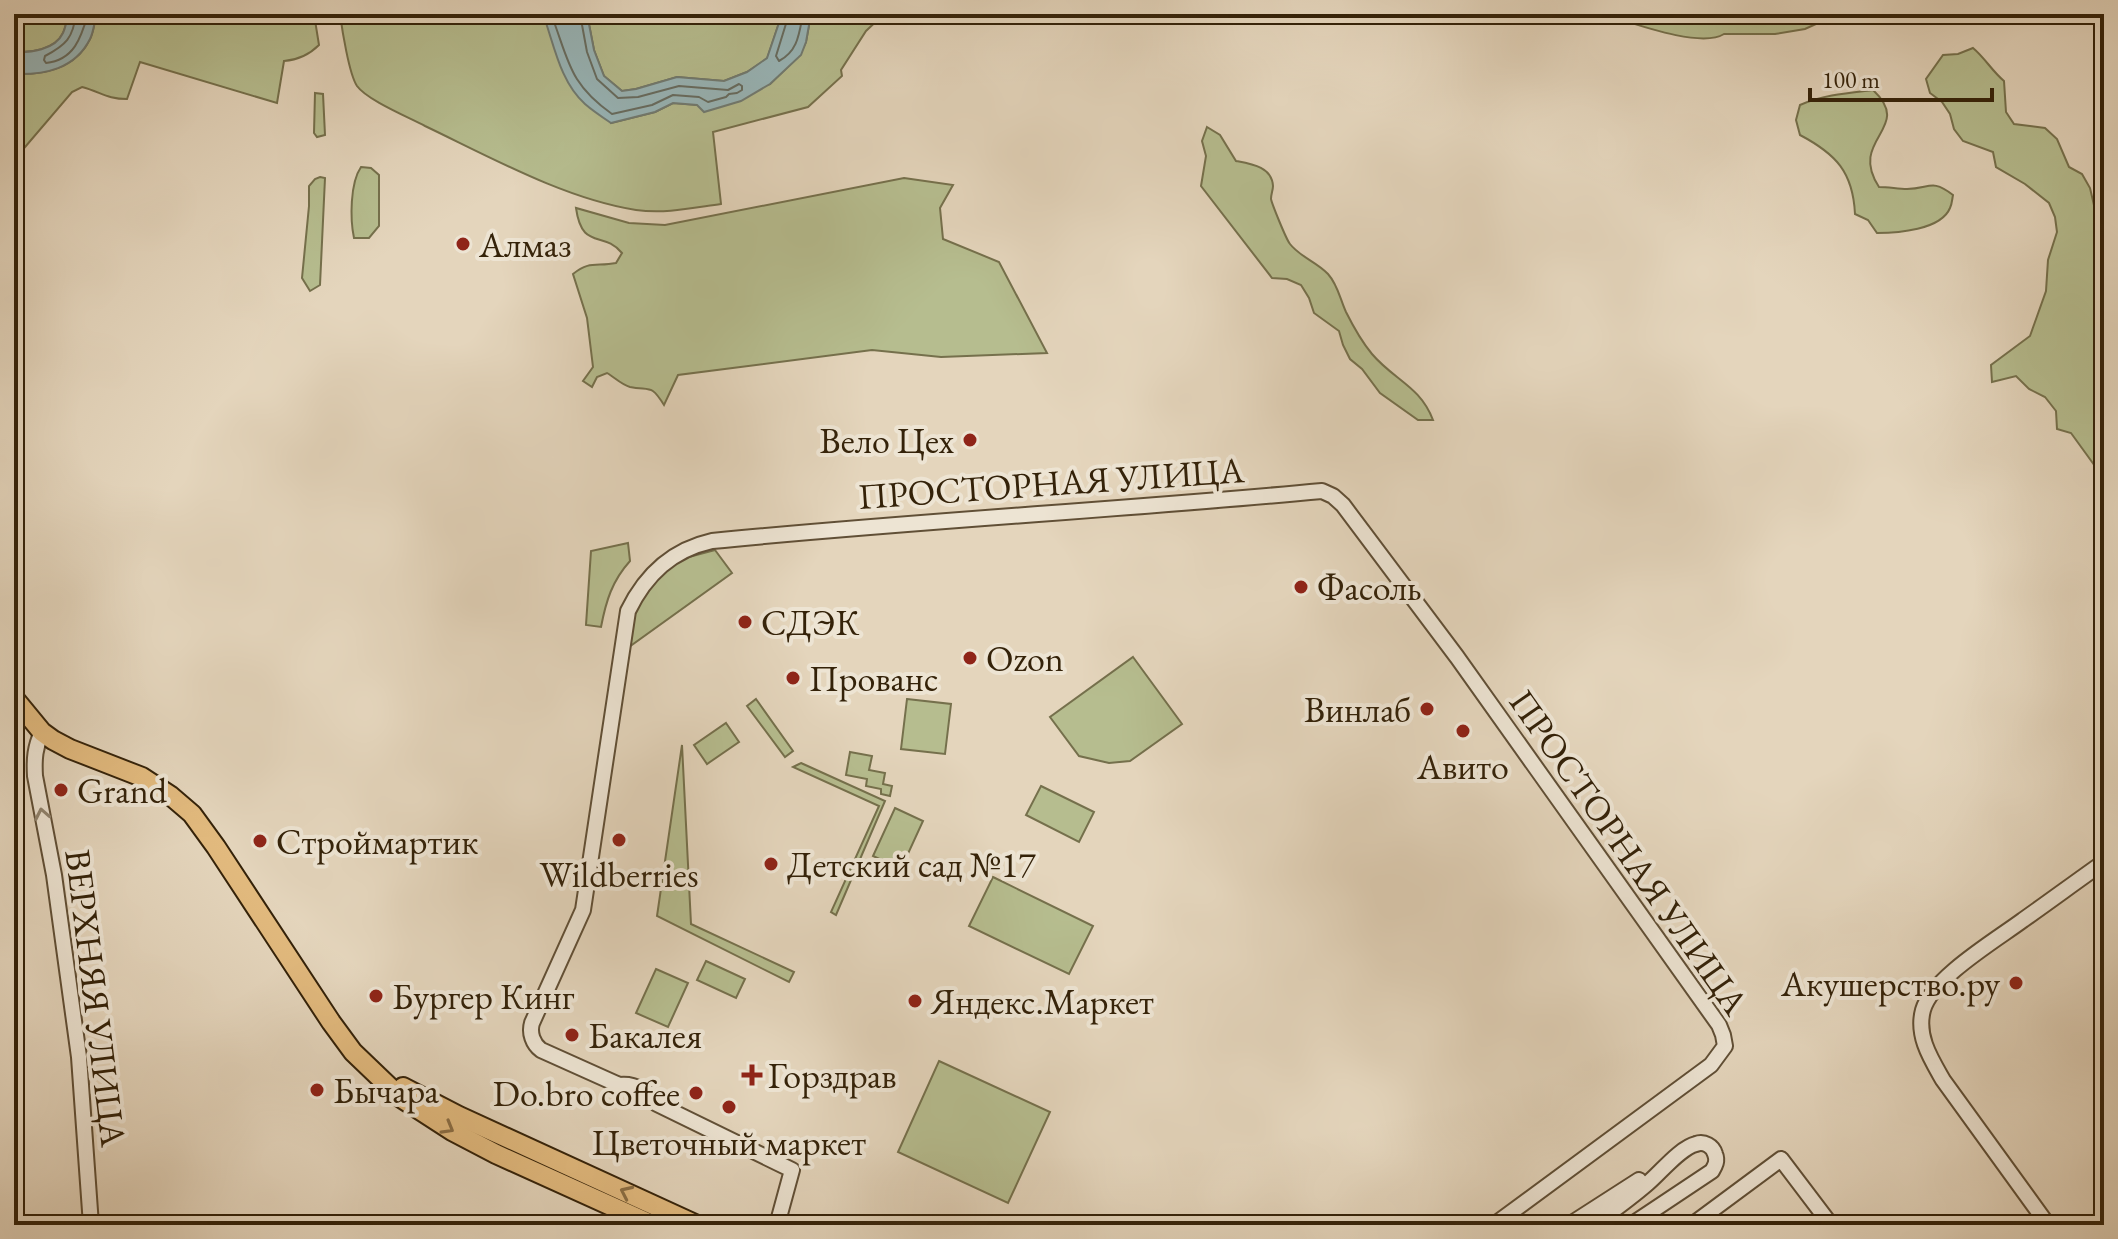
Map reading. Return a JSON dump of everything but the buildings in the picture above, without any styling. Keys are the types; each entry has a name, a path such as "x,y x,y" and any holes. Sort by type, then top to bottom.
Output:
{"main road":[{"path":"14,698 42,732 70,749 142,777 192,814 331,1022 364,1064 401,1098 452,1131 496,1154 653,1225"},
{"path":"364,1064 459,1116 697,1225"}],"street":[{"name":"ПРОСТОРНАЯ УЛИЦА","path":"777,1225 792,1170 657,1104 649,1093 628,1084 619,1085 541,1050 531,1033 532,1023 583,910 628,611 647,579 674,555 712,541 1322,491 1343,505 1457,657 1719,1025 1723,1035 1725,1046 1711,1065 1494,1225"},
{"name":"ВЕРХНЯЯ УЛИЦА","path":"42,732 36,745 35,776 54,875 77,1043 91,1225"},
{"path":"2048,1225 1943,1080 1923,1039 1922,1015 1930,996 1963,964 2104,862"},
{"path":"1569,1225 1697,1143 1707,1145 1715,1152 1715,1167 1649,1225"},
{"path":"1594,1225 1648,1184 1680,1154"},
{"path":"1692,1225 1781,1159 1831,1225"},
{"path":"1631,1225 1707,1175"}],"green space":[{"path":"14,14 70,14 63,33 54,43 34,51 14,52"},
{"path":"97,14 314,14 319,45 303,56 284,61 277,103 140,62 127,99 109,97 82,87 72,92 14,160 14,74 48,71 68,63 90,39"},
{"path":"340,14 543,14 550,32 611,123 655,112 673,103 698,105 770,84 800,55 806,42 811,14 884,14 866,31 841,70 842,76 808,107 713,132 721,204 657,211 609,205 555,187 475,151 369,97 354,80"},
{"path":"587,14 782,14 767,59 747,72 724,81 677,77 622,91 604,76 594,50"},
{"path":"1603,14 1762,14 1787,19 1838,14 1805,29 1775,34 1724,34 1699,38 1665,33"},
{"path":"1973,48 2004,81 2006,112 2014,124 2045,128 2057,139 2069,167 2082,174 2090,188 2097,218 2104,226 2104,475 2071,433 2057,429 2056,411 2045,397 2029,389 2016,376 1992,382 1991,365 2030,336 2046,291 2048,260 2057,232 2049,203 1996,167 1993,152 1963,141 1942,102 1930,93 1926,79 1943,55 1958,54"},
{"path":"1873,90 1884,103 1887,115 1870,157 1871,170 1879,187 1907,189 1935,186 1953,195 1945,215 1928,226 1877,233 1868,220 1855,214 1851,187 1833,157 1800,135 1796,120 1800,105 1827,97"},
{"path":"315,93 323,94 325,135 317,137 314,133"},
{"path":"1207,127 1220,135 1236,161 1269,174 1273,186 1272,202 1290,244 1328,274 1372,354 1421,399 1433,420 1418,420 1380,393 1350,359 1339,331 1314,313 1301,285 1287,279 1272,278 1201,186 1206,156 1202,141"},
{"path":"361,167 371,168 379,175 379,226 369,238 354,238 353,230 353,191"},
{"path":"320,177 325,178 320,285 310,291 302,278 309,186"},
{"path":"904,178 953,185 940,208 943,239 999,262 1047,353 941,357 872,350 678,375 664,405 653,391 627,386 607,373 597,377 592,387 583,381 593,367 587,318 573,274 589,265 616,263 622,253 608,242 588,235 579,221 576,208 629,223 665,225"},
{"path":"628,543 630,561 611,592 601,627 586,625 591,551"},
{"path":"715,550 732,573 629,647 634,617 643,594 666,570 685,558"},
{"path":"1133,657 1182,724 1130,761 1109,763 1079,756 1050,717"},
{"path":"756,699 793,751 785,757 747,706"},
{"path":"907,699 951,704 945,754 901,749"},
{"path":"726,723 739,742 707,764 694,745"},
{"path":"682,745 691,924 794,972 789,982 657,916"},
{"path":"850,752 872,756 869,770 885,773 883,784 892,786 890,796 881,794 881,789 866,786 867,779 846,775"},
{"path":"801,763 885,801 836,915 831,912 879,806 793,767"},
{"path":"1041,786 1094,812 1079,842 1026,815"},
{"path":"895,808 923,821 901,869 873,856"},
{"path":"993,877 1093,926 1069,974 969,926"},
{"path":"706,961 745,979 736,998 697,980"},
{"path":"656,969 688,983 668,1027 636,1013"},
{"path":"939,1061 1050,1112 1008,1203 898,1152"}],"water":[{"path":"70,14 97,14 84,49 68,64 58,68 14,74 14,52 34,51 54,43 63,33"},
{"path":"543,14 587,14 594,50 604,76 622,91 677,77 724,81 747,72 767,58 782,14 811,14 801,55 770,84 741,101 704,112 697,105 673,103 655,112 611,123 585,104 569,85"}],"place":[{"name":"Алмаз","path":"463,244"},
{"name":"Вело Цех","path":"970,440"},
{"name":"Фасоль","path":"1301,587"},
{"name":"СДЭК","path":"745,622"},
{"name":"Ozon","path":"970,658"},
{"name":"Прованс","path":"793,678"},
{"name":"Винлаб","path":"1427,709"},
{"name":"Авито","path":"1463,731"},
{"name":"Grand","path":"61,790"},
{"name":"Wildberries","path":"619,840"},
{"name":"Строймартик","path":"260,841"},
{"name":"Детский сад №17","path":"771,864"},
{"name":"Акушерство.ру","path":"2016,983"},
{"name":"Бургер Кинг","path":"376,996"},
{"name":"Яндекс.Маркет","path":"915,1001"},
{"name":"Бакалея","path":"572,1035"},
{"name":"Горздрав","path":"752,1075"},
{"name":"Бычара","path":"317,1090"},
{"name":"Do.bro coffee","path":"696,1093"},
{"name":"Цветочный маркет","path":"729,1107"}]}
